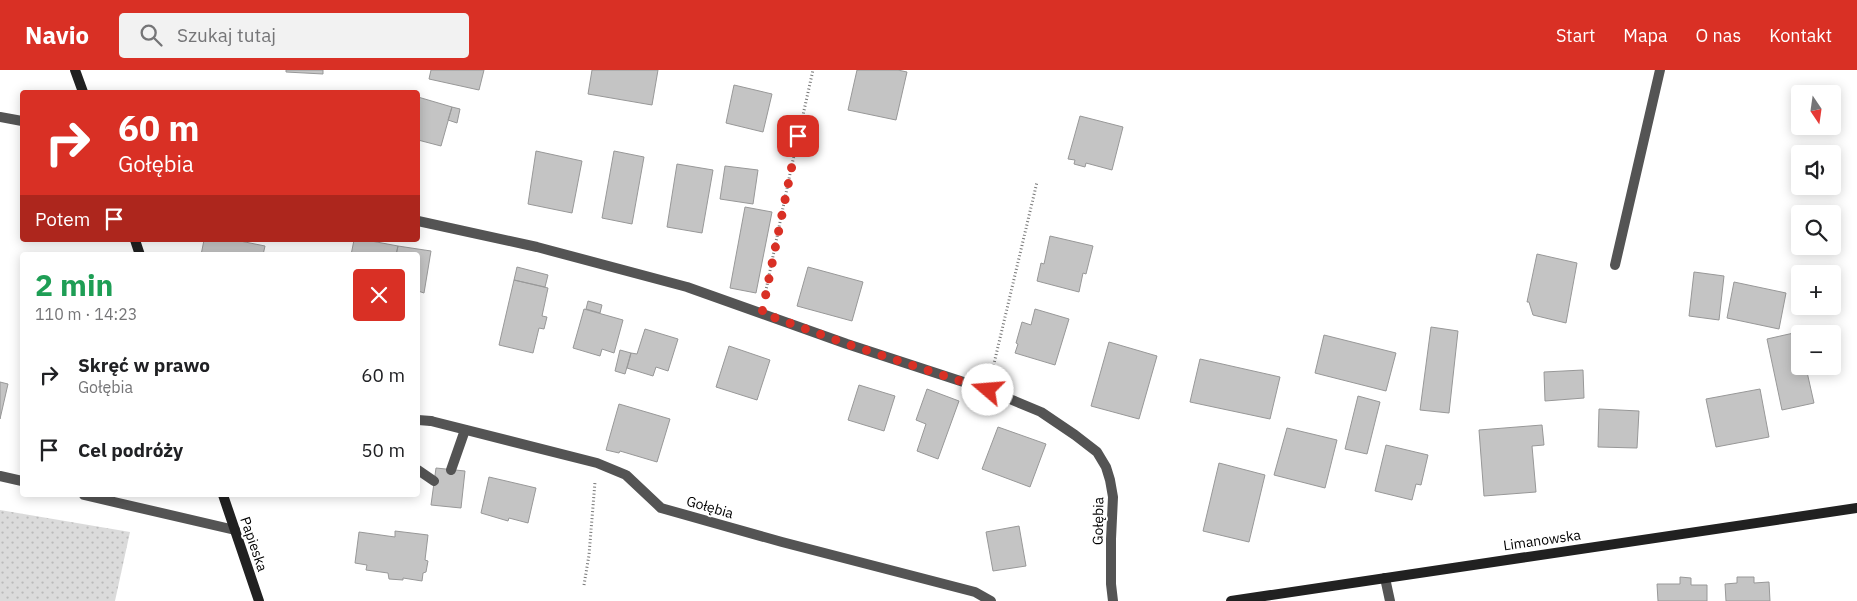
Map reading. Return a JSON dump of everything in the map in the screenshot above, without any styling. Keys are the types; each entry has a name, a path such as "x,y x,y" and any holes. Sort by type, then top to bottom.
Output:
{"main road":[{"path":"75,70 82,90"},
{"name":"Papieska","path":"224,497 259,601"},
{"name":"Limanowska","path":"1231,601 1857,508"}],"street":[{"path":"1615,265 1660,70"},
{"path":"0,117 20,121"},
{"name":"Gołębia","path":"420,221 537,247 687,286 847,344 988,390 1041,412 1097,452 1106,467 1113,497 1111,539 1113,601"},
{"name":"Gołębia","path":"420,420 431,421 597,463 626,475 661,508 782,542 975,592 991,601"},
{"path":"451,470 465,430"},
{"path":"420,471 434,481"},
{"path":"0,476 20,481"},
{"path":"93,497 235,530"},
{"path":"1385,578 1390,601"}],"path":[{"path":"762,313 813,70"},
{"path":"988,390 1038,182"},
{"path":"584,585 589,555 597,463"}],"shaded area":[{"path":"0,510 130,532 115,601 0,601"}],"building":[{"path":"286,70 323,70 323,74 286,72"},
{"path":"431,70 484,70 479,90 429,79"},
{"path":"592,70 658,70 652,105 588,94"},
{"path":"857,70 898,70 907,72 896,120 848,110"},
{"path":"734,85 772,94 763,132 726,123"},
{"path":"420,98 452,107 441,146 420,141"},
{"path":"452,107 460,109 457,123 448,120"},
{"path":"1080,116 1123,127 1112,170 1086,163 1085,167 1074,164 1075,160 1068,159"},
{"path":"536,151 582,161 572,213 528,204"},
{"path":"614,151 644,157 632,224 602,218"},
{"path":"677,164 713,170 702,233 667,227"},
{"path":"725,166 758,170 753,204 720,199"},
{"path":"745,207 772,212 756,293 730,288"},
{"path":"1050,236 1093,246 1086,274 1083,273 1079,292 1037,281 1041,263 1044,264"},
{"path":"204,242 245,242 265,246 264,252 202,252"},
{"path":"354,242 377,242 398,246 397,252 352,252"},
{"path":"398,246 431,251 424,293 420,292 420,252 397,252"},
{"path":"1537,254 1577,263 1566,323 1533,315 1529,302 1527,302"},
{"path":"517,267 548,275 545,287 514,280"},
{"path":"808,267 863,282 852,321 797,306"},
{"path":"1694,272 1724,276 1719,320 1689,316"},
{"path":"514,280 548,288 542,316 547,317 544,329 539,328 533,353 499,345"},
{"path":"1734,282 1786,293 1779,329 1727,318"},
{"path":"588,301 602,305 600,313 586,309"},
{"path":"584,309 623,320 614,353 602,349 600,356 573,348"},
{"path":"1035,309 1069,319 1055,365 1015,353 1022,322 1031,325"},
{"path":"1431,327 1458,331 1449,413 1420,410"},
{"path":"645,329 678,339 668,371 656,367 653,376 627,368 631,353 637,354"},
{"path":"1791,334 1791,375 1808,375 1814,403 1782,410 1767,339"},
{"path":"1324,335 1396,353 1386,391 1315,373"},
{"path":"1109,342 1157,356 1139,419 1091,406"},
{"path":"729,346 770,360 757,400 716,387"},
{"path":"620,350 631,353 625,374 615,371"},
{"path":"1200,359 1280,377 1270,419 1190,402"},
{"path":"1583,370 1584,398 1545,401 1544,372"},
{"path":"0,382 8,384 0,419"},
{"path":"859,385 895,396 884,431 848,420"},
{"path":"927,389 959,401 938,459 917,451 926,424 916,420"},
{"path":"1760,389 1769,437 1716,447 1706,399"},
{"path":"1358,396 1380,402 1367,454 1345,449"},
{"path":"619,404 670,419 657,462 620,451 619,453 606,450"},
{"path":"1599,409 1639,411 1637,448 1598,447"},
{"path":"1542,425 1544,445 1532,446 1536,492 1484,496 1479,430"},
{"path":"998,427 1046,444 1030,487 982,469"},
{"path":"1287,428 1337,440 1325,488 1274,475"},
{"path":"1386,445 1428,455 1421,485 1416,484 1412,500 1375,491"},
{"path":"1219,463 1265,475 1249,542 1203,531"},
{"path":"436,468 465,471 461,508 431,505"},
{"path":"489,477 536,488 528,523 509,518 508,521 481,513"},
{"path":"1019,526 1026,566 993,571 986,532"},
{"path":"395,531 428,535 425,560 428,561 422,581 403,578 403,580 389,579 388,573 366,570 367,565 355,563 359,532 395,537"},
{"path":"1680,577 1691,578 1691,585 1707,585 1707,601 1658,601 1657,584 1680,584"},
{"path":"1737,577 1754,577 1754,583 1769,582 1770,601 1726,601 1725,584 1737,583"}],"route":[{"path":"798,136 762,313 847,344 988,390"}]}
